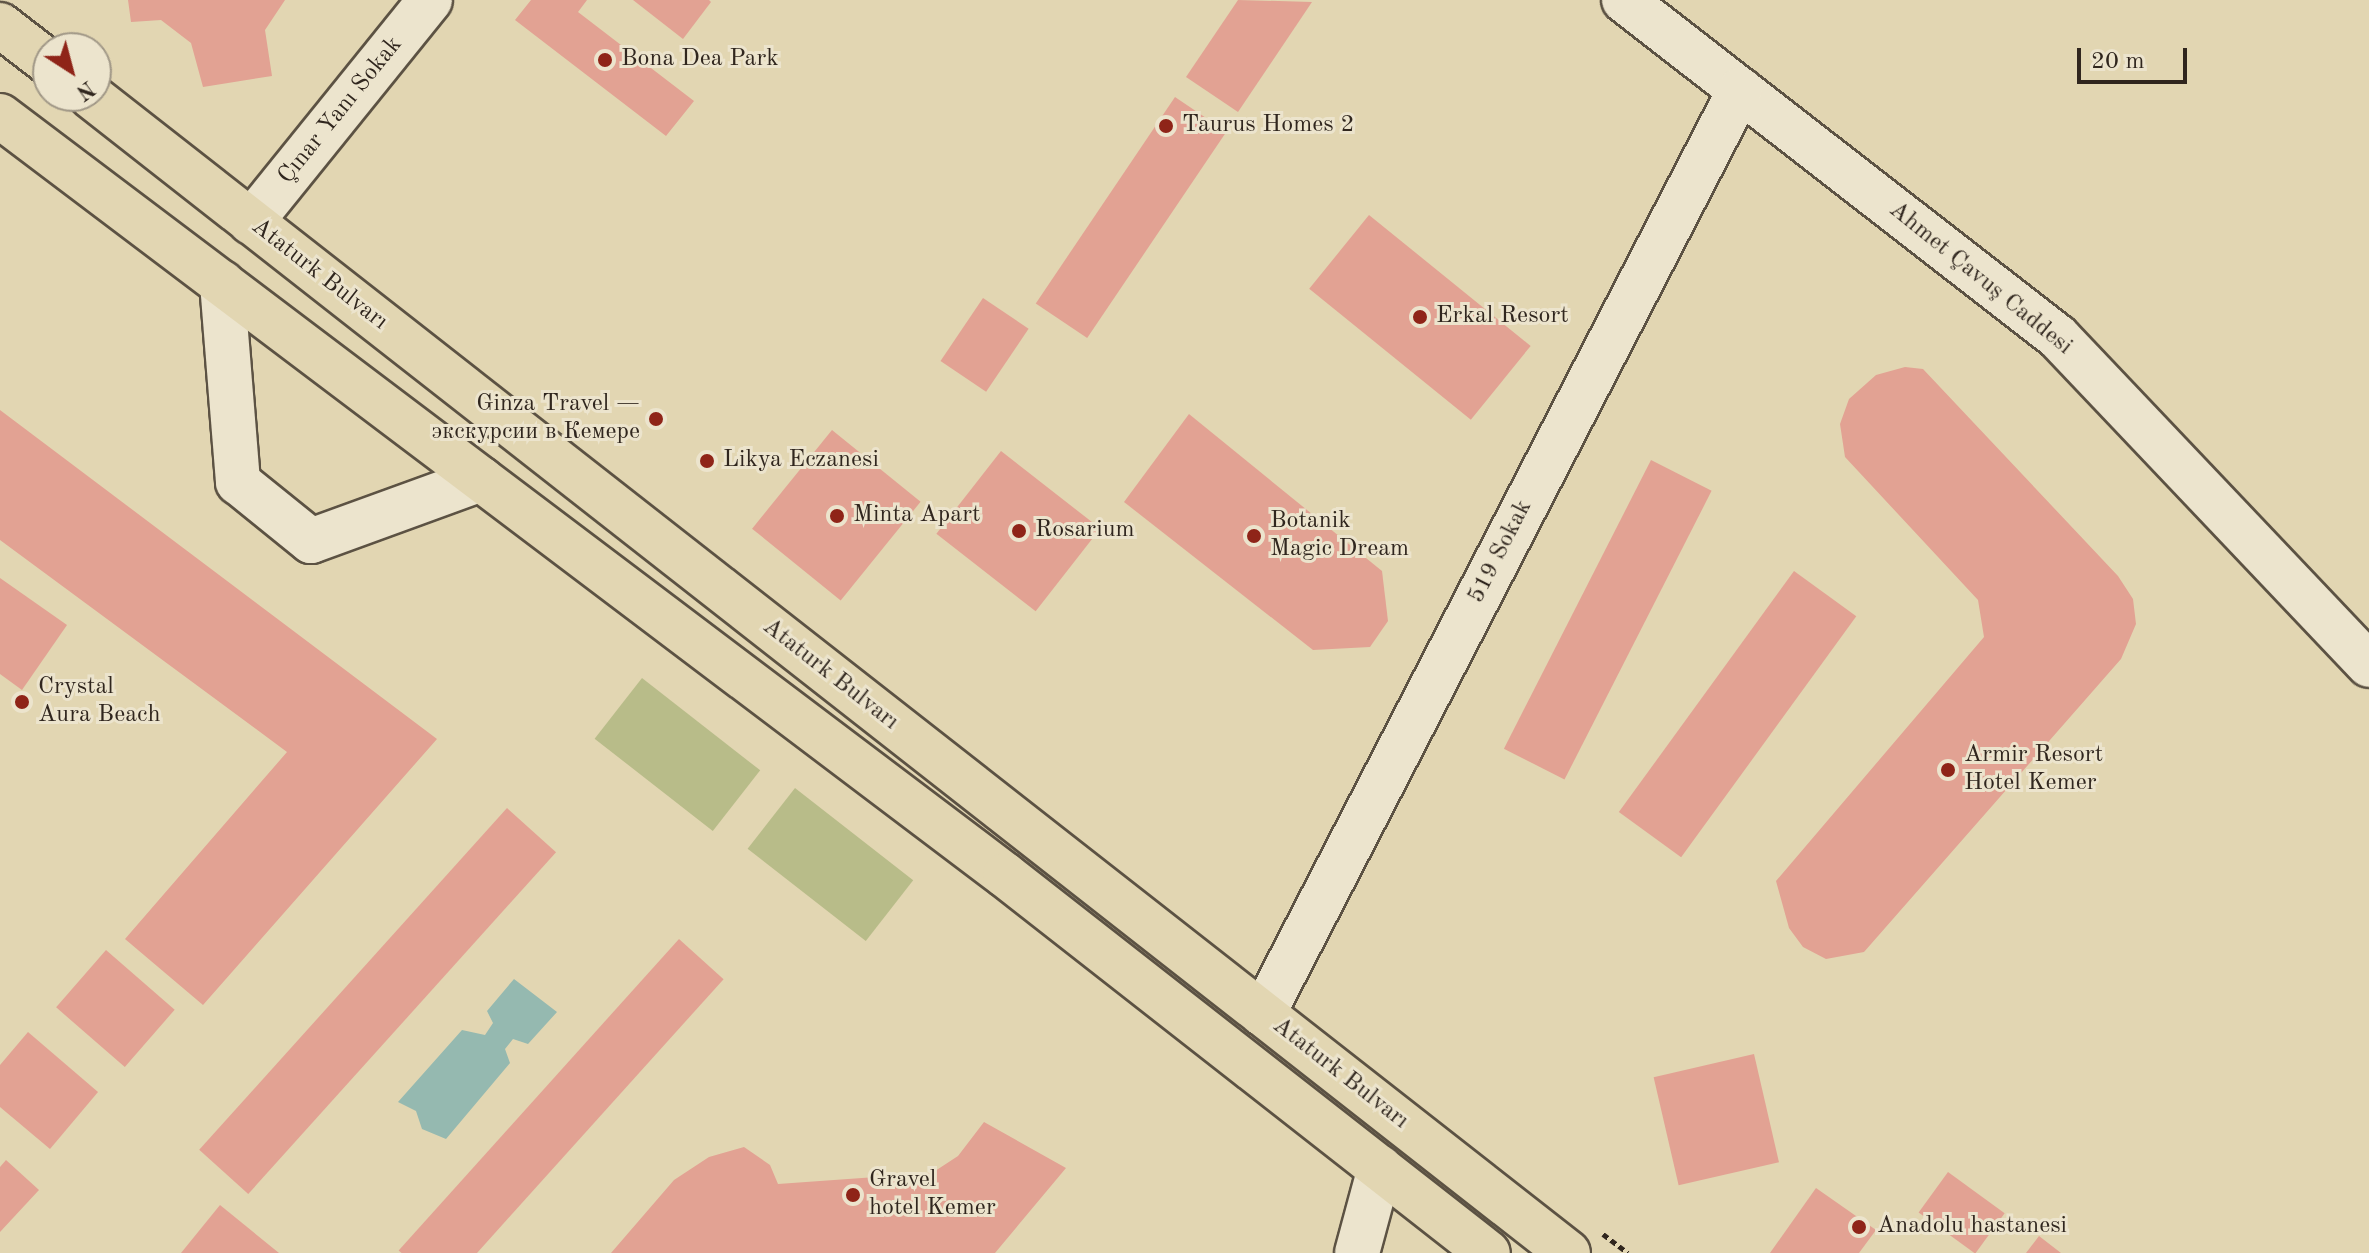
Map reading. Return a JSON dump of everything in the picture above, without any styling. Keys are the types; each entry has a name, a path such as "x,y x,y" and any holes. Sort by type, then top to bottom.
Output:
{"main road":[{"path":"0,25 32,50"},
{"name":"Ataturk Bulvarı","path":"111,112 1568,1253"},
{"name":"Ataturk Bulvarı","path":"0,116 481,479 1488,1253"}],"street":[{"name":"Çınar Yanı Sokak","path":"251,222 430,0"},
{"name":"Ahmet Çavuş Caddesi","path":"1624,0 2058,337 2369,665"},
{"name":"519 Sokak","path":"1263,1014 1740,90"},
{"path":"222,283 238,482 311,541 481,479"},
{"path":"1357,1253 1380,1168"}],"green space":[{"path":"642,678 760,770 713,831 595,739"},
{"path":"795,788 913,880 866,941 748,849"}],"water":[{"path":"514,979 557,1012 528,1044 513,1039 505,1049 510,1063 446,1139 422,1129 416,1111 398,1102 462,1030 485,1035 493,1023 487,1011"}],"building":[{"path":"128,0 285,0 265,30 272,76 203,87 191,43 161,20 131,22"},
{"name":"Bona Dea Park","path":"531,0 587,0 578,12 694,101 666,136 515,20"},
{"name":"Bona Dea Park","path":"633,0 709,0 711,2 683,39"},
{"path":"1238,0 1312,2 1238,112 1186,77"},
{"path":"1175,97 1226,132 1087,338 1036,303"},
{"name":"Erkal Resort","path":"1369,215 1531,346 1471,420 1309,289"},
{"path":"983,298 1029,329 986,392 941,361"},
{"name":"Armir Resort Hotel Kemer","path":"1905,367 1923,369 2118,576 2133,599 2136,624 2121,659 1864,952 1826,959 1803,947 1789,928 1776,881 1984,637 1978,600 1845,457 1840,424 1849,399 1876,375"},
{"path":"0,410 437,739 203,1005 125,939 287,752 0,540"},
{"name":"Botanik Magic Dream","path":"1189,414 1382,571 1388,621 1370,647 1313,650 1124,502"},
{"name":"Minta Apart","path":"832,430 921,502 841,600 752,529"},
{"name":"Rosarium","path":"1001,451 1100,529 1036,611 936,534"},
{"path":"1651,460 1712,491 1564,780 1504,749"},
{"path":"1794,571 1856,616 1681,857 1619,812"},
{"path":"0,578 67,625 22,690 0,674"},
{"path":"507,808 556,852 248,1194 199,1150"},
{"path":"679,939 724,979 477,1253 402,1253 399,1250"},
{"path":"106,950 175,1010 125,1067 56,1007"},
{"path":"28,1032 98,1092 50,1149 0,1107 0,1065"},
{"path":"1754,1054 1779,1162 1679,1185 1654,1077"},
{"name":"Gravel hotel Kemer","path":"984,1122 1066,1168 995,1253 611,1253 674,1180 709,1157 744,1147 770,1165 778,1184 932,1173 958,1156"},
{"path":"6,1160 39,1190 0,1232 0,1167"},
{"path":"1948,1172 2005,1213 1974,1253 1919,1212"},
{"path":"1816,1188 1876,1230 1859,1253 1770,1253"},
{"path":"220,1205 279,1253 181,1253"},
{"path":"2039,1236 2061,1253 2026,1253"}],"place":[{"name":"Bona Dea Park","path":"605,60"},
{"name":"Taurus Homes 2","path":"1166,126"},
{"name":"Erkal Resort","path":"1420,317"},
{"name":"Ginza Travel — экскурсии в Кемере","path":"656,419"},
{"name":"Likya Eczanesi","path":"707,461"},
{"name":"Minta Apart","path":"837,516"},
{"name":"Rosarium","path":"1019,531"},
{"name":"Botanik Magic Dream","path":"1254,536"},
{"name":"Crystal Aura Beach","path":"22,702"},
{"name":"Armir Resort Hotel Kemer","path":"1948,770"},
{"name":"Gravel hotel Kemer","path":"853,1195"},
{"name":"Anadolu hastanesi","path":"1859,1227"}]}
